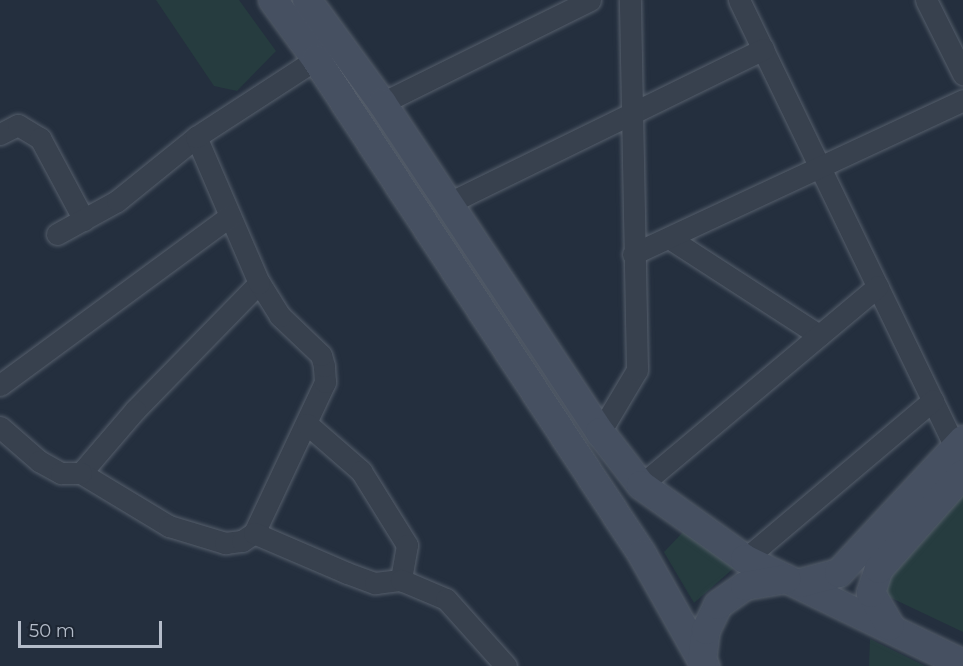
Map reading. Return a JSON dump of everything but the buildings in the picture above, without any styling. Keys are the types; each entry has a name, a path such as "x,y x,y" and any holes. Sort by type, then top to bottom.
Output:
{"main road":[{"path":"273,0 316,59 642,554 703,664"},
{"path":"308,0 382,103 600,432 641,485 746,559 890,626 963,664"},
{"path":"703,664 706,630 718,605 745,586 839,573 961,454"},
{"path":"890,626 871,593 879,569 961,454"}],"street":[{"path":"382,103 590,0"},
{"path":"600,432 637,370 633,254 630,0"},
{"path":"739,0 961,454"},
{"path":"926,0 963,74"},
{"path":"449,203 763,50"},
{"path":"57,234 117,201 196,137 316,59"},
{"path":"633,254 822,168 963,100"},
{"path":"0,134 18,125 40,138 84,220"},
{"path":"0,427 39,461 61,473 81,473 170,526 225,543 242,541 254,533 325,382 321,355 280,316 259,283 196,137"},
{"path":"0,385 230,216"},
{"path":"669,238 819,335"},
{"path":"81,473 135,410 259,283"},
{"path":"641,485 878,286"},
{"path":"746,559 933,400"},
{"path":"307,423 361,471 407,545 401,580"},
{"path":"254,533 375,583 401,580 446,598 506,666"}],"green space":[{"path":"156,0 239,0 276,51 237,91 214,86"},
{"path":"963,495 963,632 885,595 884,580"},
{"path":"685,530 735,567 694,603 664,552"},
{"path":"870,639 925,666 869,666"}]}
